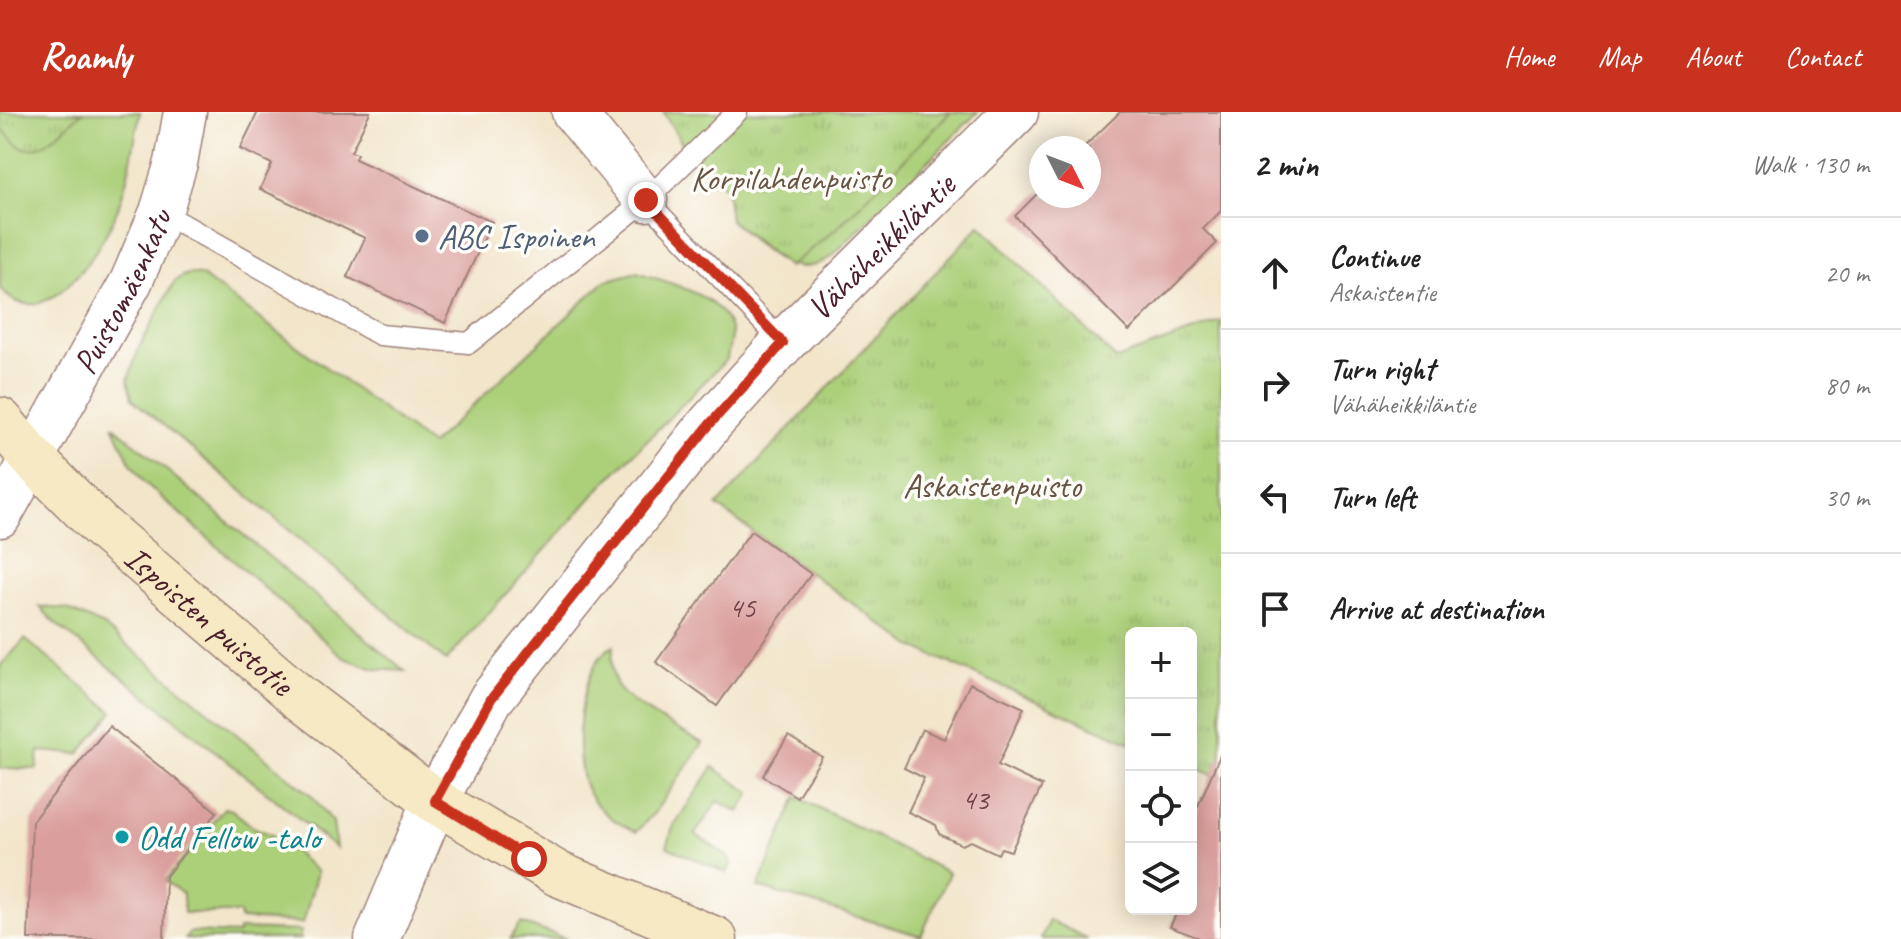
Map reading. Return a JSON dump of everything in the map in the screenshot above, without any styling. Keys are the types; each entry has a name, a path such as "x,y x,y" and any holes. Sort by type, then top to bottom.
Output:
{"main road":[{"name":"Ispoisten puistotie","path":"0,420 33,459 99,525 299,697 435,801 558,874 715,939"}],"street":[{"name":"Puistomäenkatu","path":"0,516 131,282 161,212 176,163 185,112"},
{"path":"573,112 646,200"},
{"name":"Vähäheikkiläntie","path":"377,939 435,801 491,699 710,424 783,343 1016,112"}],"lane":[{"path":"161,212 380,335 469,343 646,200 737,112"},
{"path":"646,200 783,343"}],"green space":[{"path":"0,112 140,112 125,184 111,225 86,265 70,283 53,297 35,304 17,302 0,288"},
{"path":"0,112 82,112 44,145 26,148 15,143 0,125"},
{"name":"Korpilahdenpuisto","path":"663,112 951,112 838,227 789,267 730,220 726,188 694,162"},
{"path":"901,112 978,112 832,256 804,267 790,265 765,251 730,220"},
{"name":"Askaistenpuisto","path":"980,225 1116,359 1221,321 1221,778 1197,768 1197,627 1125,627 1125,740 913,647 717,506"},
{"path":"637,272 694,292 719,309 731,334 727,359 602,486 446,661 132,399 128,380 139,348 174,282 194,274 202,276 431,445 605,281"},
{"path":"113,425 405,671 374,669 344,658 144,482 130,462"},
{"path":"40,607 67,609 104,626 311,795 333,822 336,848 56,624"},
{"path":"25,639 113,712 79,754 39,751 37,769 0,768 0,666"},
{"path":"614,646 613,673 625,695 703,743 654,813 636,832 610,817 593,801 583,779 580,760 579,738 585,691 602,655"},
{"path":"713,767 751,793 739,812 718,801 695,834 728,857 731,863 727,873 667,847 673,827"},
{"path":"797,797 949,873 921,936 758,887"},
{"path":"224,808 232,810 253,827 279,838 317,872 303,923 240,919 239,913 184,913 183,894 165,881"},
{"path":"1049,920 1088,939 1041,939"},
{"path":"521,923 567,939 510,939"},
{"path":"239,929 301,931 299,938 302,939 185,939 190,932 238,934"}],"building":[{"path":"258,112 370,112 351,152 357,154 355,159 492,222 445,323 347,277 365,238 260,189 272,164 240,149"},
{"path":"1120,112 1221,112 1221,211 1203,229 1217,243 1129,331 1015,216 1029,202 1029,208 1101,208 1101,136 1095,136"},
{"path":"751,531 811,574 717,706 656,662"},
{"path":"970,683 1024,708 998,765 1042,786 1011,851 1001,848 998,854 971,841 962,845 939,834 936,825 908,812 924,778 904,768 922,729 944,739"},
{"name":"Odd Fellow -talo","path":"109,726 217,812 166,876 164,939 28,939 32,821"},
{"path":"788,736 822,757 797,797 763,776"},
{"path":"1221,753 1221,939 1202,939 1170,927 1176,915 1197,915 1197,808"}],"place":[{"name":"ABC Ispoinen","path":"422,236"},
{"name":"Odd Fellow -talo","path":"122,837"}],"route":[{"path":"529,859 435,801 491,699 710,424 783,343 646,200"}]}
